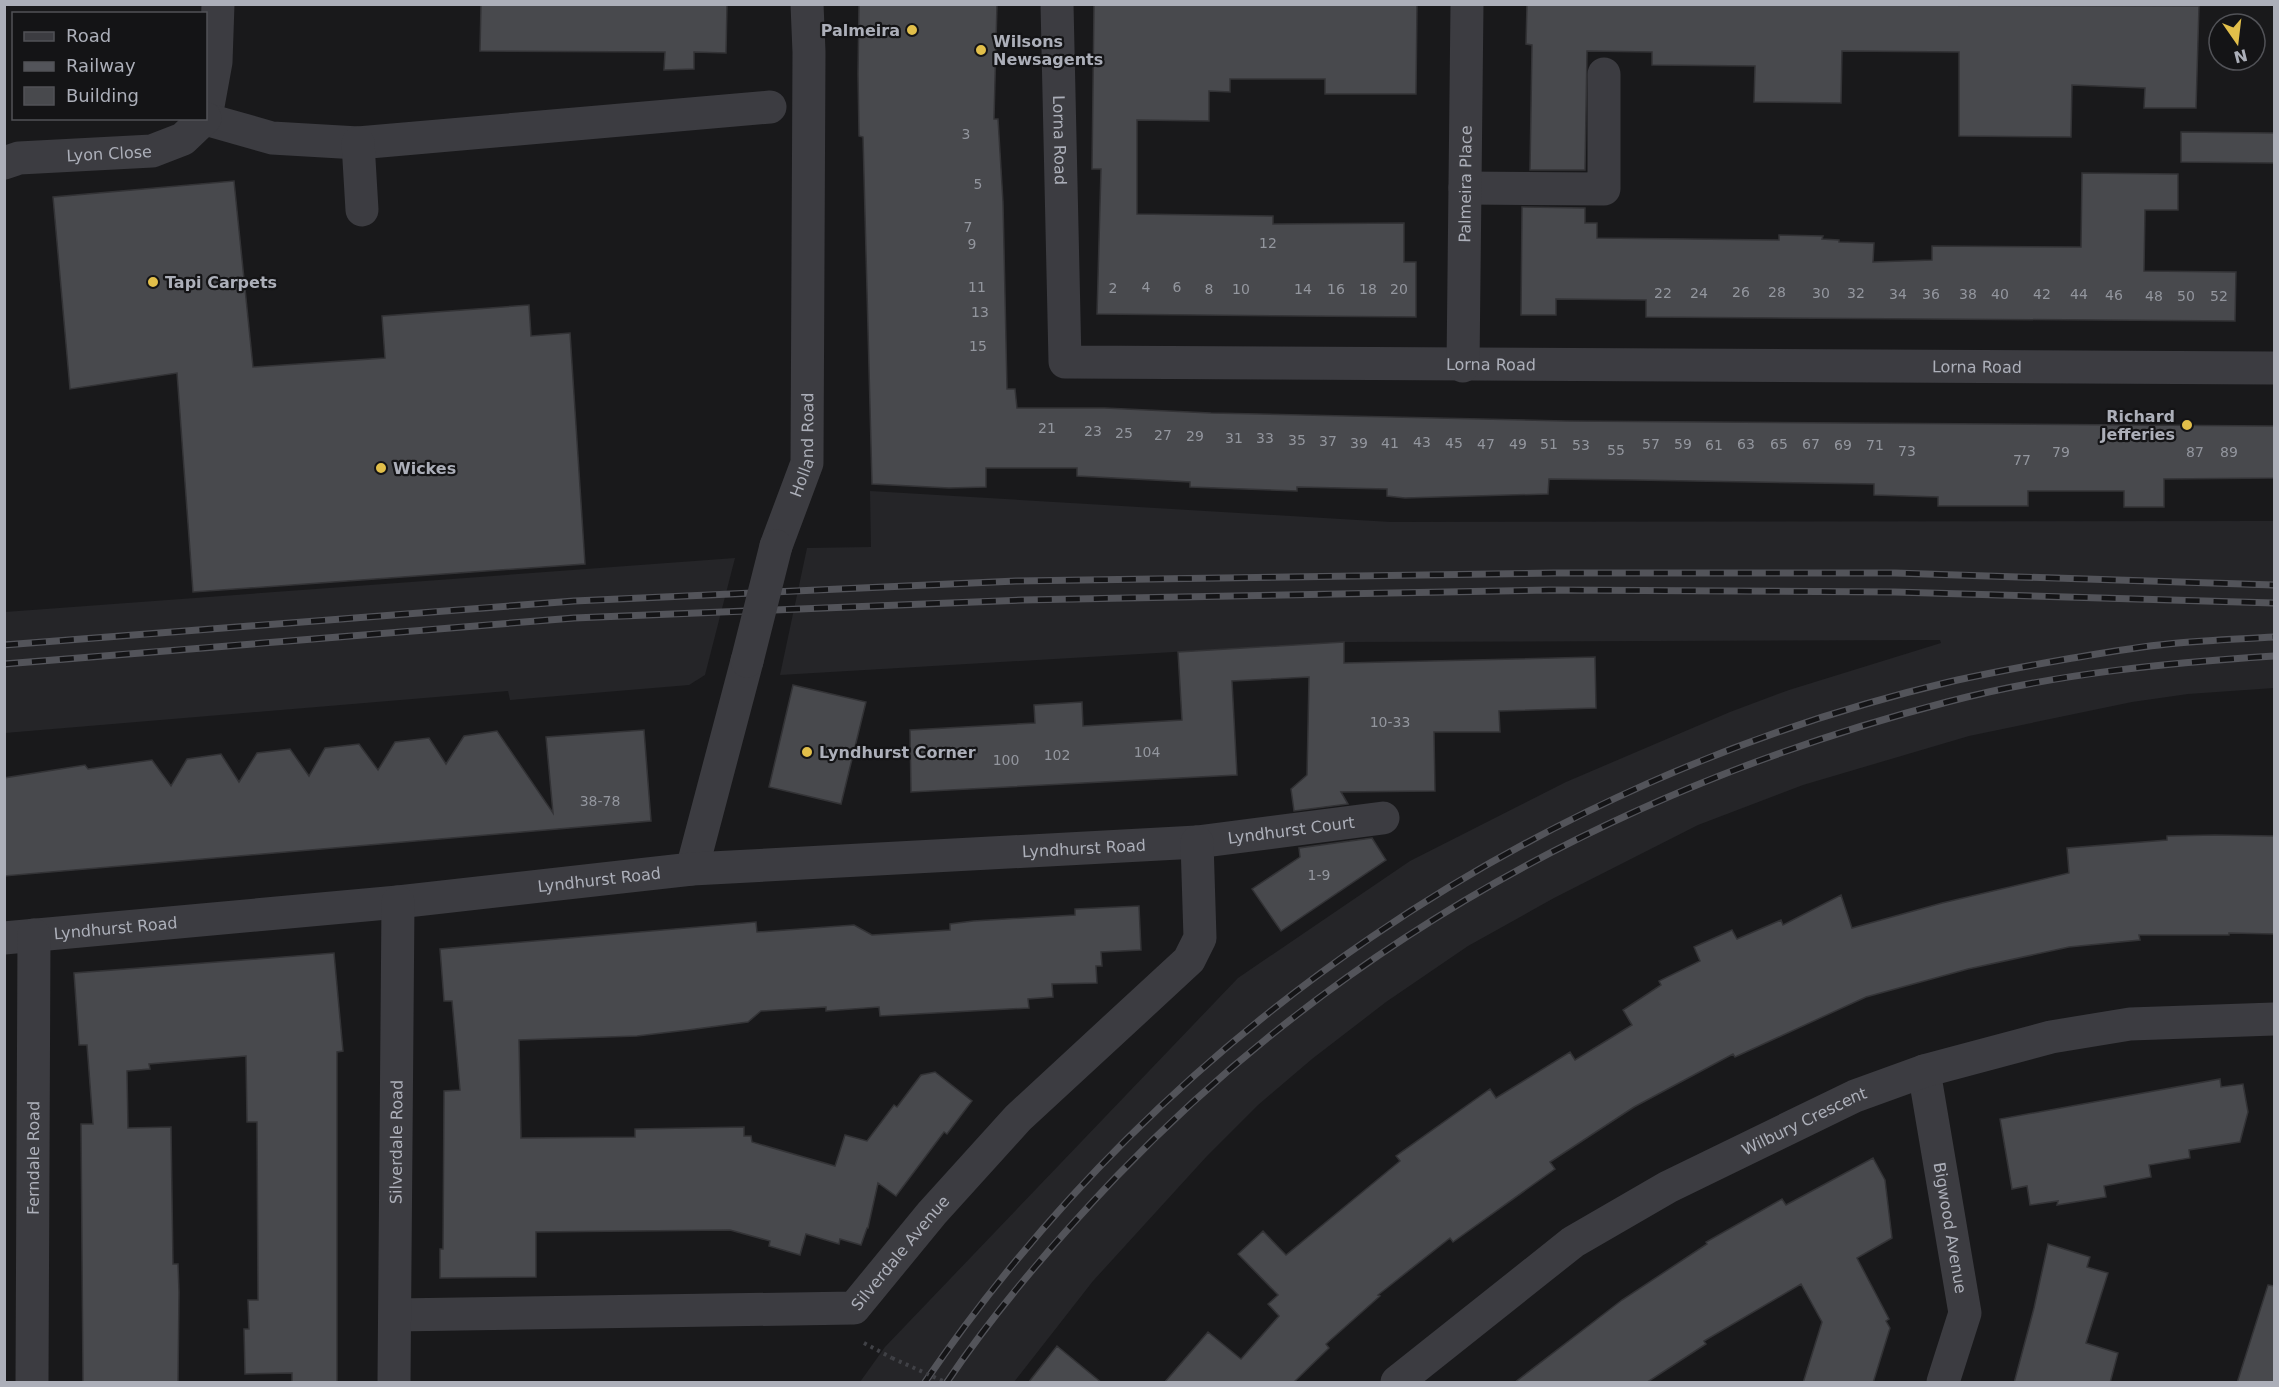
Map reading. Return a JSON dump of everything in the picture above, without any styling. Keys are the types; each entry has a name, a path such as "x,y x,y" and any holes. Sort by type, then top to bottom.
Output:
{"street":[{"path":"207,108 216,62 218,4"},
{"name":"Holland Road","path":"692,869 776,546 807,463 809,52 807,4"},
{"name":"Lorna Road","path":"1057,4 1065,362 1463,366 2274,368"},
{"name":"Palmeira Place","path":"1463,366 1467,4"},
{"path":"1465,188 1604,189 1604,74"},
{"path":"207,119 272,138 358,143 770,107"},
{"name":"Lyon Close","path":"4,163 19,158 153,151 183,139 203,120"},
{"path":"358,143 362,210"},
{"name":"Lyndhurst Court","path":"1197,842 1383,818"},
{"name":"Lyndhurst Road","path":"19,937 398,902 692,869 1197,842"},
{"name":"Silverdale Avenue","path":"395,1315 854,1308 932,1213 1018,1118 1189,960 1200,938 1197,842"},
{"name":"Silverdale Road","path":"394,1383 398,902"},
{"name":"Ferndale Road","path":"19,937 32,1383"},
{"name":"Wilbury Crescent","path":"1397,1383 1573,1242 1668,1187 1855,1096 1924,1071 2051,1037 2130,1024 2274,1019"},
{"name":"Bigwood Avenue","path":"1924,1071 1965,1313 1943,1383"}],"path":[{"path":"892,1359 945,1383"}],"shaded area":[{"path":"870,491 1391,522 2274,521 2274,688 2188,694 2132,702 1969,736 1803,785 1698,825 1554,898 1468,946 1386,1002 1312,1059 1258,1105 1207,1156 1093,1281 1014,1382 860,1382 885,1347 1238,978 1410,861 1566,782 1730,712 1789,690 1941,643 1940,640 1344,642 780,675 807,548 871,547"},
{"path":"735,558 705,675 689,685 510,700 508,691 5,733 5,612"}],"building":[{"path":"481,4 727,4 726,53 694,52 694,69 664,70 665,52 480,51"},
{"path":"859,4 997,4 994,119 998,119 1003,202 1007,389 1015,389 1017,408 1105,408 1211,413 1566,421 2274,426 2274,478 2164,479 2164,507 2124,507 2124,491 2028,491 2028,506 1938,506 1938,497 1874,495 1874,484 1634,480 1549,479 1548,494 1405,498 1387,496 1387,489 1297,487 1297,491 1190,487 1190,482 1077,476 1077,468 986,468 986,487 949,488 872,484 863,137 859,136"},
{"path":"1094,4 1417,4 1416,94 1325,94 1325,79 1230,79 1230,92 1209,91 1209,121 1137,120 1137,214 1273,216 1273,224 1404,223 1404,262 1416,262 1416,317 1097,314 1101,169 1092,169"},
{"path":"1527,4 2199,6 2196,108 2144,108 2145,88 2072,85 2071,137 1959,136 1959,52 1842,51 1841,103 1754,102 1755,66 1652,65 1652,52 1587,51 1585,170 1530,170 1532,45 1526,44"},
{"path":"2181,132 2274,133 2274,163 2181,162"},
{"path":"2082,173 2178,174 2178,210 2145,210 2144,271 2236,272 2235,321 1646,317 1646,300 1556,299 1556,315 1521,315 1522,207 1585,208 1585,223 1597,223 1597,238 1779,240 1779,235 1823,236 1822,239 1839,240 1839,242 1874,243 1873,262 1932,260 1932,246 2081,247"},
{"name":"Wickes","path":"234,181 253,367 385,358 382,316 529,305 531,336 570,333 585,564 193,592 177,373 70,389 53,197"},
{"path":"1344,642 1344,663 1595,657 1596,708 1499,711 1500,732 1434,732 1435,791 1341,792 1348,804 1294,811 1291,789 1307,775 1309,677 1232,681 1237,775 911,792 910,730 1035,723 1034,705 1082,702 1083,726 1182,720 1178,652"},
{"name":"Lyndhurst Corner","path":"793,685 866,702 841,804 769,787"},
{"path":"644,730 651,821 4,876 4,778 85,765 88,769 152,760 171,786 187,759 221,754 239,782 257,753 290,749 309,776 325,748 359,744 378,770 395,742 429,738 446,764 464,736 497,731 553,813 546,737"},
{"path":"2167,836 2274,836 2274,934 2139,935 2140,940 2069,947 1968,969 1866,997 1735,1057 1733,1054 1634,1107 1550,1162 1555,1169 1453,1242 1450,1238 1378,1295 1380,1296 1326,1344 1329,1348 1293,1383 1164,1383 1208,1332 1241,1359 1279,1316 1268,1304 1278,1295 1238,1254 1263,1231 1286,1255 1400,1161 1396,1156 1490,1089 1496,1098 1570,1052 1575,1060 1632,1025 1623,1010 1661,985 1659,981 1700,961 1694,947 1732,930 1737,939 1781,920 1783,925 1841,895 1852,928 1942,903 2069,873 2067,848 2167,840"},
{"path":"1372,838 1386,860 1281,931 1252,889 1300,857 1299,848"},
{"path":"1139,906 1141,950 1101,952 1102,966 1096,966 1097,983 1052,984 1053,997 1028,999 1029,1008 880,1016 879,1007 826,1011 826,1007 761,1011 748,1022 688,1030 637,1036 519,1040 521,1138 635,1137 635,1129 744,1127 744,1136 751,1136 752,1142 835,1166 845,1135 867,1141 894,1105 897,1107 921,1075 935,1072 972,1101 947,1134 944,1132 896,1196 878,1183 868,1228 861,1245 840,1239 839,1244 806,1234 800,1255 769,1246 770,1241 730,1230 536,1232 536,1277 440,1278 440,1249 443,1249 444,1091 460,1090 452,1001 444,1001 440,949 756,922 757,932 854,925 872,935 950,930 950,924 973,921 1075,915 1075,909"},
{"path":"334,953 343,1051 337,1052 337,1383 292,1383 292,1373 245,1374 244,1329 249,1329 248,1300 258,1300 257,1122 247,1122 246,1056 149,1064 150,1069 127,1071 128,1128 171,1127 173,1264 178,1264 179,1292 178,1383 83,1383 81,1124 93,1124 87,1045 79,1045 74,973"},
{"path":"2220,1079 2221,1087 2243,1084 2248,1112 2240,1142 2189,1150 2190,1158 2149,1165 2151,1177 2104,1186 2106,1197 2057,1205 2058,1201 2030,1205 2027,1186 2012,1189 2000,1119"},
{"path":"1873,1158 1885,1180 1892,1238 1857,1258 1889,1319 1886,1321 1890,1328 1873,1383 1803,1383 1822,1322 1801,1284 1704,1341 1706,1344 1646,1383 1514,1383 1622,1300 1707,1244 1706,1242 1782,1199 1786,1205"},
{"path":"2048,1244 2090,1257 2087,1267 2108,1273 2086,1343 2118,1353 2110,1383 2014,1383"},
{"path":"2268,1285 2274,1286 2274,1383 2237,1383"},
{"path":"1057,1346 1102,1383 1028,1383"}],"railway":[{"path":"4,645 574,601 1016,581 1554,573 1895,573 2274,585"},
{"path":"4,664 574,618 1022,600 1549,590 1895,592 2274,603"},
{"path":"925,1382 1021,1255 1128,1138 1245,1032 1371,937 1506,854 1648,783 1796,726 1949,682 2067,659 2164,644 2274,637"},
{"path":"947,1382 1007,1301 1072,1225 1117,1176 1206,1091 1299,1013 1397,943 1499,881 1605,826 1715,778 1829,736 1947,702 2028,684 2110,671 2274,656"}],"place":[{"name":"Palmeira","path":"912,30"},
{"name":"Wilsons Newsagents","path":"981,50"},
{"name":"Tapi Carpets","path":"153,282"},
{"name":"Richard Jefferies","path":"2187,425"},
{"name":"Wickes","path":"381,468"},
{"name":"Lyndhurst Corner","path":"807,752"}]}
